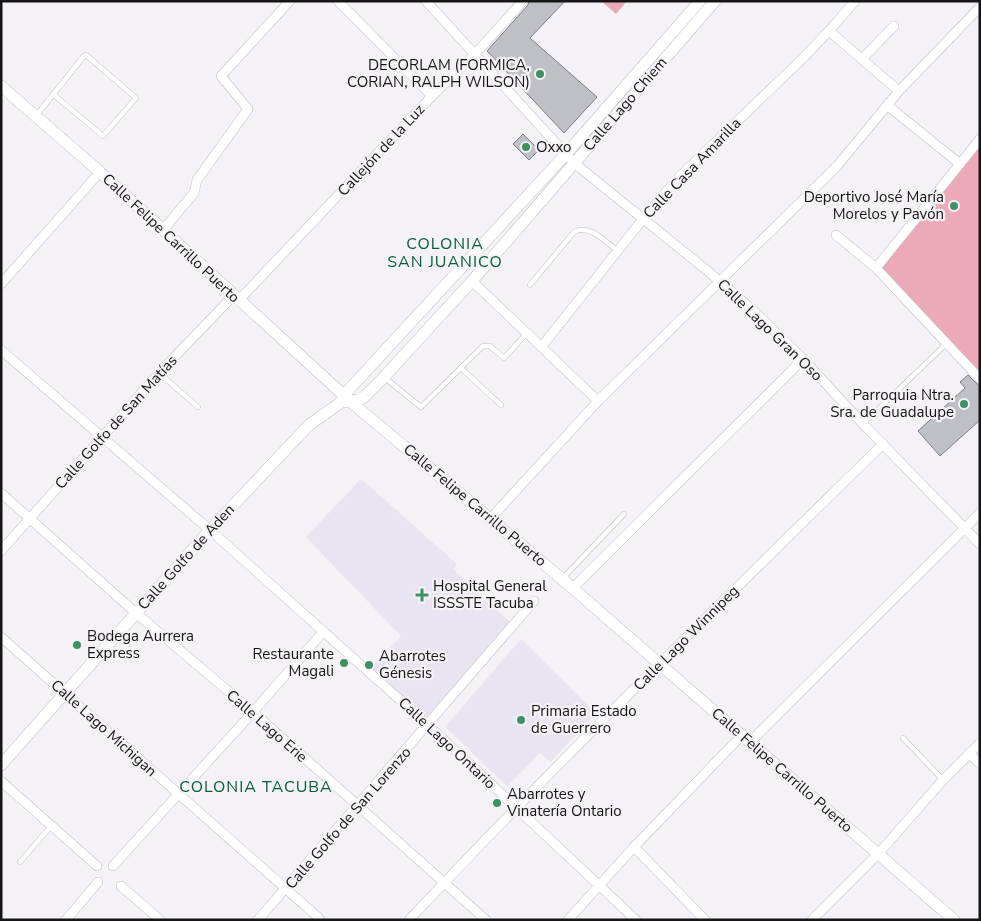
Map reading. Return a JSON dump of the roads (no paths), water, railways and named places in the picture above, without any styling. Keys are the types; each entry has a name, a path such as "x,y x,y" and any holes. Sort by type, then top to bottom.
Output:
{"street":[{"path":"164,230 194,193 197,180 248,108 221,76 290,1"},
{"path":"338,1 432,96"},
{"name":"Calle Lago Gran Oso","path":"426,1 570,159 720,281 803,359 882,444 980,544"},
{"name":"Callejón de la Luz","path":"236,298 475,54 523,1"},
{"name":"Calle Lago Chiem","path":"345,400 364,397 472,281 700,1"},
{"name":"Calle Lago Chiem","path":"345,400 715,1"},
{"name":"Calle Casa Amarilla","path":"542,346 643,219 680,176 829,31 855,1"},
{"path":"491,518 598,401 837,166 899,91 980,7"},
{"path":"862,59 894,26"},
{"path":"829,31 899,91"},
{"name":"Calle Felipe Carrillo Puerto","path":"1,86 164,230 345,400 491,518 954,920"},
{"path":"888,106 960,164"},
{"path":"876,268 980,140"},
{"path":"1,284 100,172"},
{"path":"836,235 876,268 980,379"},
{"path":"472,281 598,401"},
{"name":"Calle Golfo de San Matías","path":"1,551 159,373 236,298"},
{"name":"Calle Lago Ontario","path":"1,350 210,530 428,725 636,920"},
{"path":"572,588 803,359"},
{"name":"Calle Golfo de Aden","path":"1,765 210,530 309,426 345,400"},
{"name":"Calle Lago Winnipeg","path":"409,920 516,808 659,664 882,444"},
{"name":"Calle Lago Erie","path":"1,493 136,614 252,712 486,920"},
{"path":"568,920 634,847 980,512"},
{"name":"Calle Golfo de San Lorenzo","path":"258,920 534,601"},
{"path":"113,866 323,632"},
{"name":"Calle Lago Michigan","path":"1,637 319,918"},
{"path":"812,920 879,853 943,780 980,743"},
{"path":"969,753 980,764"},
{"path":"1,780 97,866"},
{"path":"634,847 705,920"},
{"path":"66,920 98,882"},
{"path":"121,886 160,920"}],"lane":[{"path":"36,116 53,94 84,56 86,55 136,98 103,136 53,94"},
{"path":"530,285 578,229 589,230 618,251"},
{"path":"384,377 421,407 487,345 504,358 528,333"},
{"path":"863,424 946,344"},
{"path":"461,368 501,405"},
{"path":"159,373 198,407"},
{"path":"562,579 624,514"},
{"path":"903,738 943,780"},
{"path":"20,862 51,826"}],"place":[{"name":"DECORLAM (FORMICA, CORIAN, RALPH WILSON)","path":"540,74"},
{"name":"Oxxo","path":"526,147"},
{"name":"Deportivo José María Morelos y Pavón","path":"954,206"},
{"name":"Parroquia Ntra. Sra. de Guadalupe","path":"964,404"},
{"name":"Hospital General ISSSTE Tacuba","path":"422,595"},
{"name":"Bodega Aurrera Express","path":"77,645"},
{"name":"Restaurante Magali","path":"344,663"},
{"name":"Abarrotes Génesis","path":"369,665"},
{"name":"Primaria Estado de Guerrero","path":"521,720"},
{"name":"Abarrotes y Vinatería Ontario","path":"497,803"}],"district":[{"name":"COLONIA SAN JUANICO","path":"445,252"},
{"name":"COLONIA TACUBA","path":"256,786"}]}
